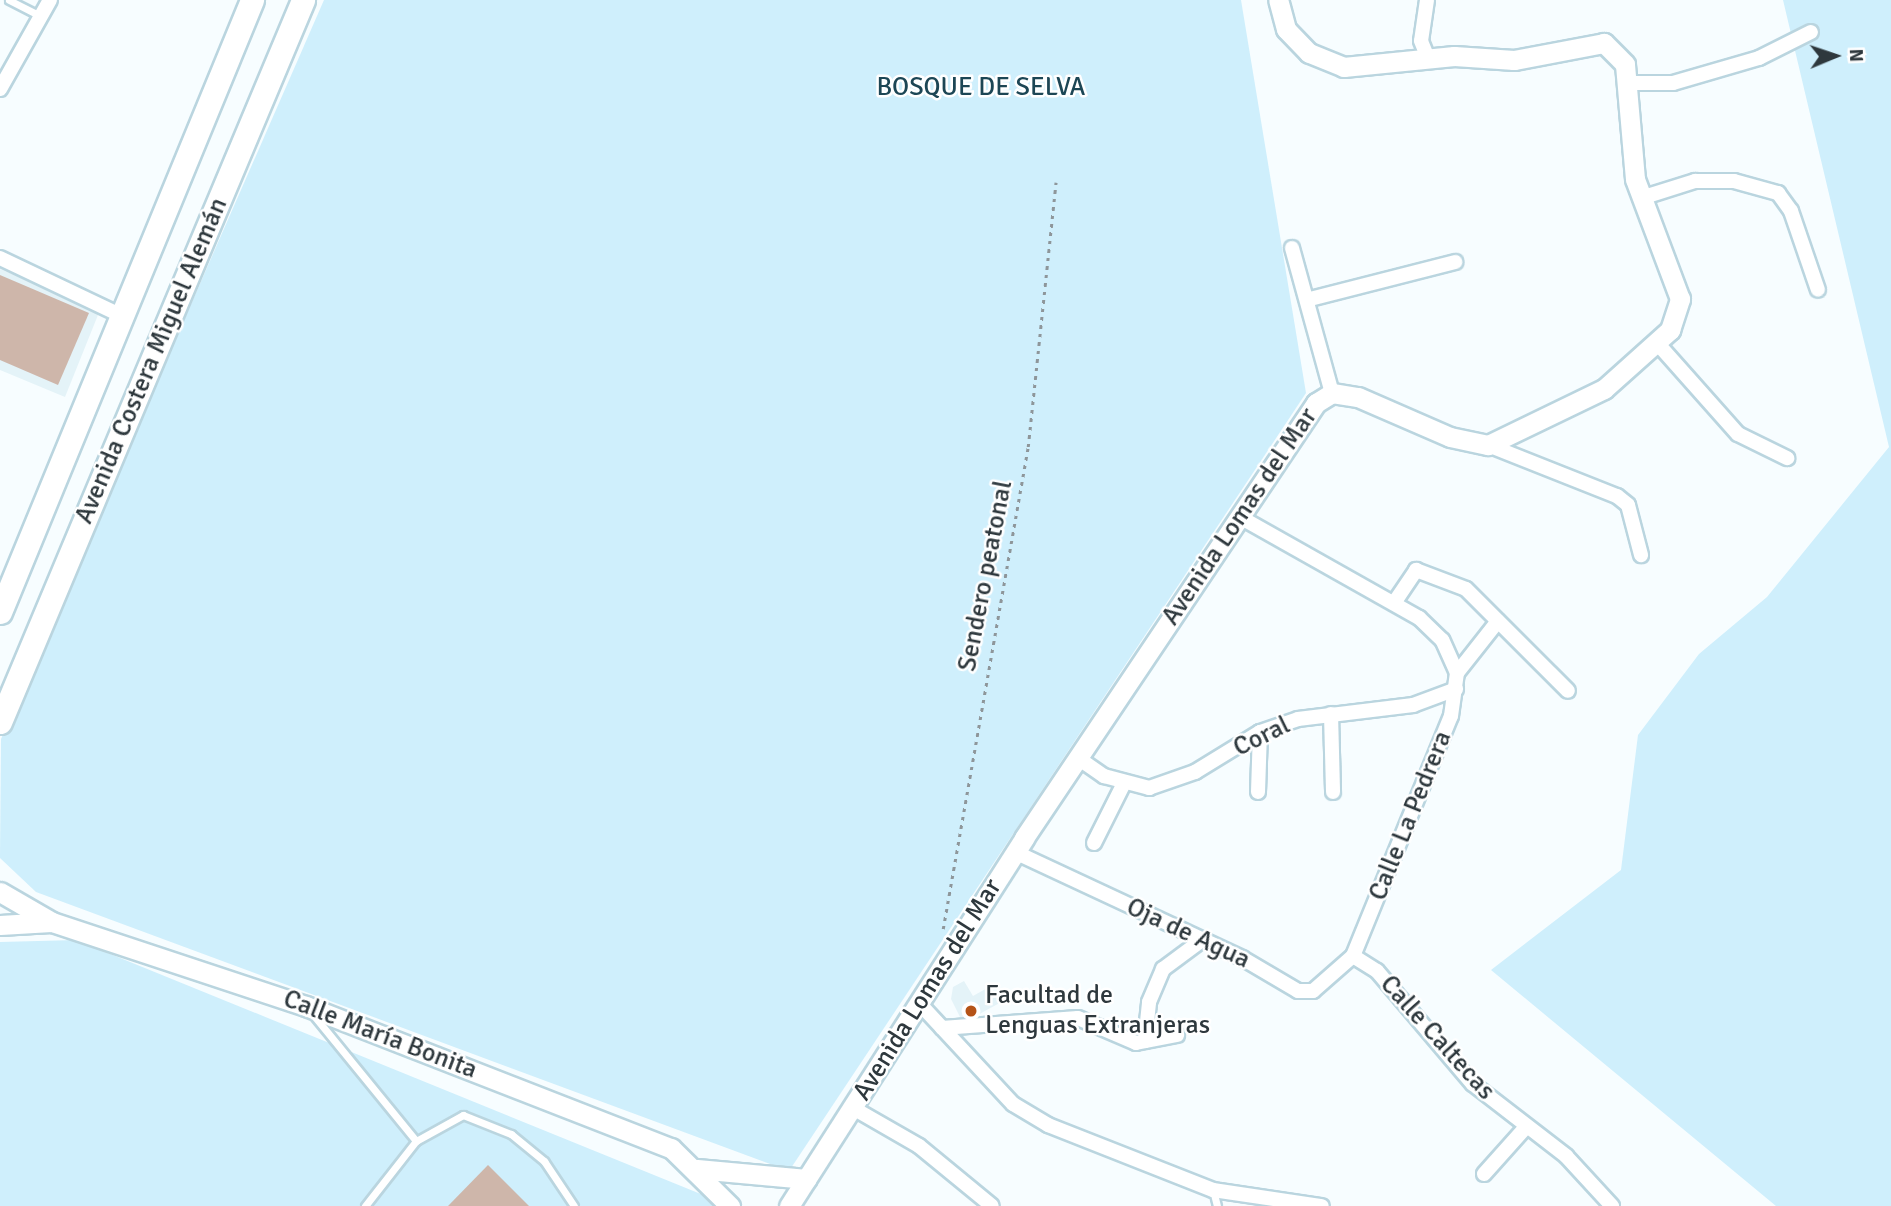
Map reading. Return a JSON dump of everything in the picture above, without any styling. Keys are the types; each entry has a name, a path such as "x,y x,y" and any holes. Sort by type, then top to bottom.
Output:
{"main road":[{"name":"Avenida Costera Miguel Alemán","path":"0,612 124,317 252,0"},
{"name":"Avenida Costera Miguel Alemán","path":"0,722 303,0"},
{"path":"1278,0 1286,29 1324,64 1428,58 1514,60 1604,43 1625,64 1642,198 1680,299 1670,330 1658,344 1604,389 1488,445"},
{"name":"Avenida Lomas del Mar","path":"789,1206 1016,852 1306,414 1332,393 1488,445"},
{"name":"Calle María Bonita","path":"0,892 52,922 306,1006 671,1148 697,1169 730,1206"},
{"name":"Calle María Bonita","path":"0,925 52,922"},
{"path":"697,1169 807,1179"}],"street":[{"path":"0,89 50,0"},
{"path":"1427,0 1421,41 1428,58"},
{"path":"1628,83 1673,83 1759,58 1811,32"},
{"path":"1642,198 1695,181 1734,181 1778,193 1791,211 1818,290"},
{"path":"1292,248 1310,299 1332,393"},
{"path":"0,258 124,317"},
{"path":"1310,299 1455,262"},
{"path":"1658,344 1738,434 1787,458"},
{"path":"1488,445 1617,496 1628,505 1641,555"},
{"path":"1240,516 1394,603 1442,640 1457,673 1498,621"},
{"path":"1394,603 1411,574 1423,569 1466,589 1568,691"},
{"name":"Calle La Pedrera","path":"1353,956 1456,689 1457,673"},
{"name":"Coral","path":"1078,758 1124,783 1168,783 1260,732 1331,713 1413,705 1456,689"},
{"path":"1331,713 1333,792"},
{"path":"1258,792 1260,732"},
{"path":"1094,843 1124,783"},
{"name":"Oja de Agua","path":"1016,852 1202,940 1298,991 1313,991 1353,956"},
{"path":"1145,1041 1149,1002 1163,969 1202,940"},
{"name":"Calle Caltecas","path":"1353,956 1377,971 1473,1084 1566,1156 1612,1206"},
{"path":"919,1003 1013,1104 1057,1128 1213,1190 1322,1206"},
{"path":"942,1028 1077,1018 1117,1038 1145,1041 1177,1035"},
{"path":"853,1108 919,1146 992,1206"},
{"path":"1484,1174 1526,1127"}],"lane":[{"path":"9,0 40,16"},
{"path":"306,1006 416,1141"},
{"path":"365,1206 416,1141 458,1116 484,1118 544,1161 574,1206"},
{"path":"1213,1190 1217,1206"}],"path":[{"name":"Sendero peatonal","path":"943,934 1028,447 1056,182"}],"shaded area":[{"path":"0,269 100,310 65,397 0,370"},
{"name":"Facultad de Lenguas Extranjeras","path":"964,981 973,996 996,983 1005,1000 963,1023 951,999 953,987"}],"green space":[{"name":"BOSQUE DE SELVA","path":"324,0 1241,0 1306,393 789,1171 36,892 0,858 1,739"},
{"path":"1783,0 1891,0 1891,1206 1776,1206 1491,970 1621,870 1638,735 1699,654 1767,597 1889,447"},
{"path":"76,940 718,1201 717,1206 0,1206 0,942"}],"building":[{"path":"0,275 89,313 58,385 0,360"},
{"path":"488,1165 529,1206 448,1206"}],"place":[{"name":"Facultad de Lenguas Extranjeras","path":"971,1011"}]}
